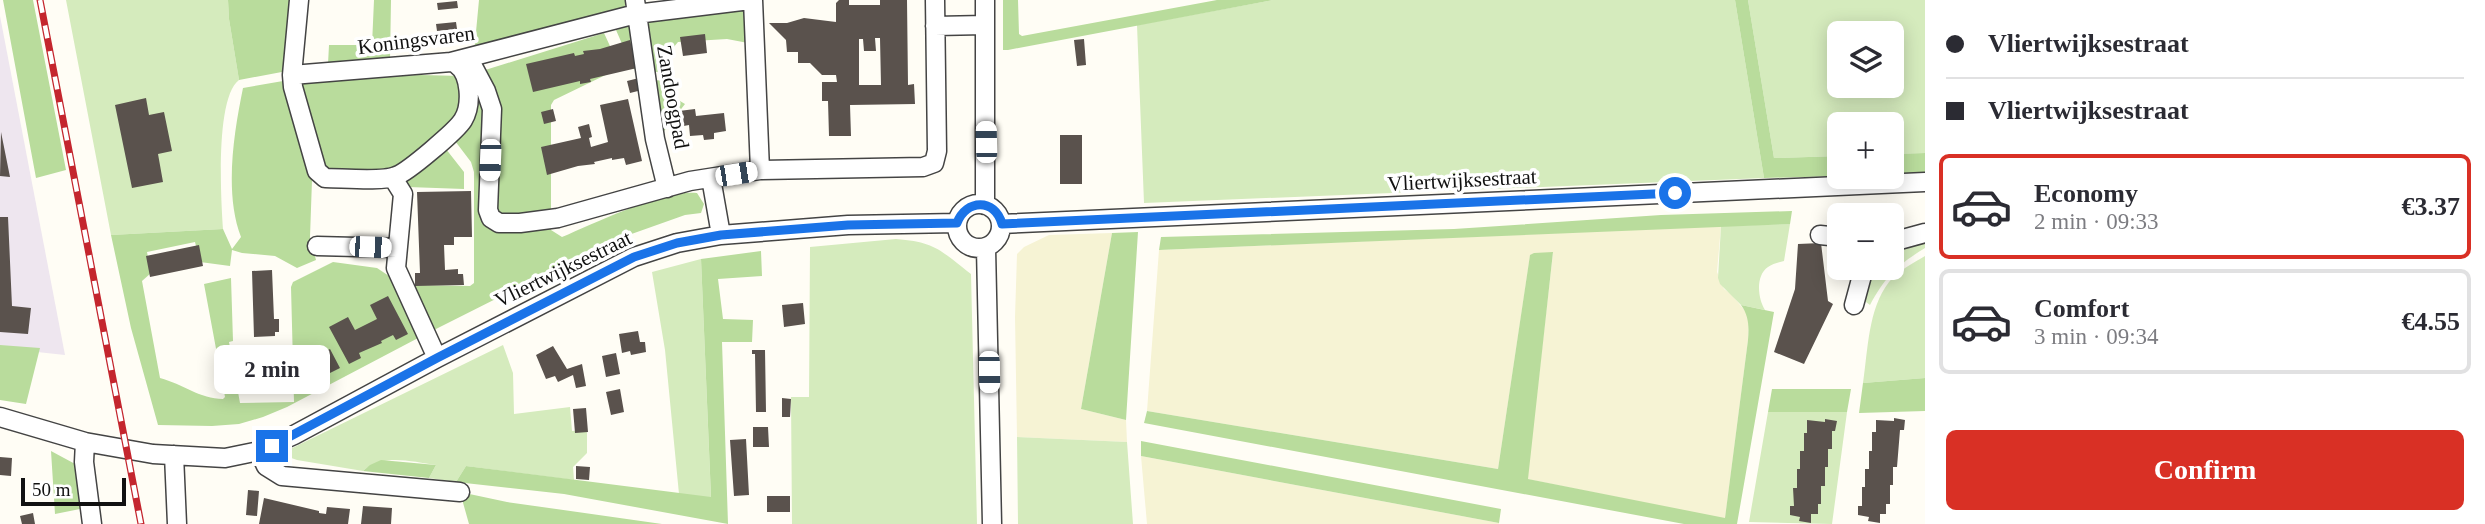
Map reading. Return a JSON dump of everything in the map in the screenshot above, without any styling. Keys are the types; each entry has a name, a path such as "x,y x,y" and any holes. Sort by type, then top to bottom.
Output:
{"street":[{"path":"299,0 292,75 301,116 320,176 393,178 409,168 462,122 468,83 465,71 451,62"},
{"path":"751,0 760,170"},
{"name":"Koningsvaren","path":"292,75 451,62 469,59 636,7 751,0"},
{"path":"469,59 492,109 488,210 491,218 499,223 520,223 558,218 667,188 760,170 923,167 934,163 937,151 935,0"},
{"path":"985,0 985,205"},
{"name":"Zandoogpad","path":"636,7 655,139 667,188"},
{"path":"935,26 985,25"},
{"path":"393,178 403,194 396,268 437,358"},
{"path":"711,178 721,235"},
{"name":"Vliertwijksestraat","path":"1002,224 1925,182"},
{"path":"973,205 985,205 996,212 1002,224 995,243 978,249 964,243 957,230 957,223 965,209 973,205"},
{"name":"Vliertwijksestraat","path":"0,417 85,442 127,450 225,458 259,451 294,435 634,257 677,243 721,235 848,225 957,223"},
{"path":"1904,239 1925,233"},
{"path":"1820,235 1827,236"},
{"path":"317,246 397,248"},
{"path":"986,248 992,524"},
{"path":"1854,305 1861,280"},
{"path":"85,442 84,462 92,524"},
{"path":"259,451 265,466 282,476 460,492"},
{"path":"174,455 177,524"}],"shaded area":[{"path":"0,16 65,355 0,348"},
{"path":"1721,226 1717,272 1724,289 1746,312 1749,322 1725,519 1527,479 1553,253 1530,256 1498,469 1147,411 1159,250"},
{"path":"1112,233 1081,409 1126,420 1127,442 1017,437 1017,254 1024,247 1049,235"},
{"path":"1141,456 1499,523 1499,524 1147,524"}],"green space":[{"path":"3,0 33,0 66,170 36,178"},
{"path":"66,0 228,0 239,80 231,90 223,127 223,229 111,235"},
{"path":"228,0 293,0 287,71 239,80"},
{"path":"374,0 391,0 390,60 328,64 329,45 372,45"},
{"path":"479,0 625,0 625,9 474,53"},
{"path":"1003,0 1018,0 1019,34 1022,36 1217,0 1273,0 1003,50"},
{"path":"1273,0 1735,0 1764,178 1144,203 1137,25"},
{"path":"1735,0 1748,0 1774,158 1827,156 1827,176 1764,178"},
{"path":"1748,0 1925,0 1925,153 1904,154 1904,112 1827,112 1827,156 1774,158"},
{"path":"749,7 748,43 727,39 678,42 668,54 665,73 633,69 616,30 643,21"},
{"path":"604,33 620,68 554,100 551,105 551,230 562,237 649,201 683,193 697,193 704,204 701,213 685,215 609,242 430,332 413,285 470,286 474,283 474,172 471,162 452,137 474,77 482,71"},
{"path":"462,76 458,117 395,170 325,175 297,79"},
{"path":"643,79 665,81 669,92 685,104 661,135"},
{"path":"283,81 312,180 310,237 316,260 297,268 275,256 232,250 230,266 200,262 195,242 147,252 151,273 142,281 160,378 207,397 225,397 204,284 231,278 233,341 229,342 240,403 294,402 291,287 293,282 333,262 377,268 389,276 420,337 287,407 263,417 239,424 158,425 131,328 111,235 223,229 232,249 241,237 233,201 232,163 243,88"},
{"path":"442,144 464,172 464,189 408,187 403,178"},
{"path":"1925,153 1925,173 1904,174 1904,154"},
{"path":"1792,211 1790,224 1159,250 1161,237 1454,229 1661,215"},
{"path":"1790,224 1784,261 1764,271 1759,282 1759,294 1765,310 1741,305 1720,284 1718,278 1721,226"},
{"path":"1138,232 1126,420 1081,409 1112,233"},
{"path":"1925,238 1925,248 1904,262 1904,246"},
{"path":"896,239 929,245 971,274 977,524 792,524 791,397 809,397 810,247"},
{"path":"761,251 762,276 718,279 723,319 753,320 752,342 722,342 728,524 564,494 456,482 466,466 711,497 701,259"},
{"path":"1553,252 1528,479 1725,518 1748,340 1748,322 1741,305 1774,312 1737,524 1684,524 1144,423 1147,411 1498,469 1530,255"},
{"path":"1925,256 1925,378 1863,383 1870,330 1877,305 1891,280 1904,280 1906,267"},
{"path":"701,259 711,498 679,494 665,350 652,272"},
{"path":"1869,280 1886,280 1870,305 1862,299"},
{"path":"0,345 40,348 26,404 0,400"},
{"path":"503,345 513,373 514,414 570,407 572,431 587,430 587,453 573,467 574,480 466,466 456,482 429,478 436,465 389,460 371,465 363,471 297,460 280,454"},
{"path":"1925,378 1925,411 1859,413 1863,383"},
{"path":"1772,389 1851,389 1847,412 1768,412"},
{"path":"1768,412 1847,412 1832,524 1749,522"},
{"path":"1017,437 1127,442 1133,524 1018,524"},
{"path":"1141,441 1501,509 1499,523 1141,456"},
{"path":"51,451 77,465 80,509 55,514"},
{"path":"381,460 436,465 429,478 363,471"},
{"path":"460,492 507,502 662,524 469,524"}],"building":[{"path":"839,0 849,0 849,5 880,5 880,0 907,0 908,85 914,84 915,104 850,105 851,136 829,136 828,101 822,101 822,82 837,82 836,75 822,75 810,63 798,63 798,52 787,52 786,40 769,23 787,23 804,18 836,22 836,3","holes":["875,38 880,38 881,85 859,85 859,39 863,39 864,51 876,51"]},
{"path":"457,1 458,8 438,10 437,3"},
{"path":"456,22 457,29 437,31 436,24"},
{"path":"705,34 707,53 683,56 680,37"},
{"path":"1084,39 1086,65 1077,66 1074,40"},
{"path":"630,40 637,68 590,79 591,82 580,84 580,81 533,92 526,64 574,53 575,56 584,54 583,51"},
{"path":"639,78 642,90 630,93 627,81"},
{"path":"146,98 149,115 164,112 172,151 158,154 163,182 132,188 115,105"},
{"path":"628,99 642,161 626,165 624,158 612,158 547,175 541,147 581,138 578,127 589,124 591,147 608,142 600,105"},
{"path":"553,109 556,121 544,124 541,112"},
{"path":"695,109 696,116 724,113 726,131 714,133 714,139 704,140 703,135 690,136 689,125 673,128 671,112"},
{"path":"1,132 10,177 0,176"},
{"path":"1060,135 1082,135 1082,184 1060,184"},
{"path":"471,191 472,237 454,237 454,245 444,245 445,270 458,269 458,274 463,274 464,285 415,286 415,273 420,273 417,192"},
{"path":"0,217 8,217 12,306 31,308 28,334 0,332"},
{"path":"1821,243 1828,301 1833,304 1804,364 1774,352 1795,289 1798,244"},
{"path":"199,245 203,266 150,277 146,256"},
{"path":"272,270 274,319 279,319 279,332 275,332 275,336 254,337 252,271"},
{"path":"388,296 408,334 396,340 393,335 381,341 382,343 359,353 361,358 349,364 329,327 348,317 355,330 377,319 370,305"},
{"path":"803,303 805,324 784,327 782,305"},
{"path":"638,331 640,342 645,342 646,352 631,355 630,351 622,353 619,334"},
{"path":"553,346 567,369 582,364 586,386 576,388 573,375 558,382 555,376 546,379 536,355"},
{"path":"241,349 254,349 255,386 242,387"},
{"path":"330,349 340,368 330,373 320,354"},
{"path":"752,350 765,350 766,412 756,412 755,354 752,354"},
{"path":"616,353 620,374 606,377 602,356"},
{"path":"620,389 624,412 611,415 606,392"},
{"path":"782,398 791,399 790,417 782,417"},
{"path":"586,408 588,432 575,433 573,409"},
{"path":"1894,418 1905,420 1904,430 1900,430 1897,467 1893,467 1890,504 1886,504 1886,514 1880,514 1880,523 1868,521 1869,517 1858,515 1858,506 1862,506 1865,469 1869,469 1872,432 1876,432 1876,420 1894,421"},
{"path":"1825,419 1837,421 1835,431 1832,431 1832,449 1828,449 1825,486 1821,486 1821,504 1818,504 1818,514 1811,514 1811,523 1799,521 1800,517 1790,515 1790,506 1794,506 1793,488 1797,488 1797,469 1800,469 1800,451 1804,451 1807,420 1825,422"},
{"path":"753,427 768,427 769,447 753,447"},
{"path":"746,439 749,495 734,496 730,440"},
{"path":"0,457 12,458 11,476 0,475"},
{"path":"576,466 590,467 589,480 576,479"},
{"path":"248,490 259,491 257,516 246,515"},
{"path":"767,496 790,496 790,512 767,512"},
{"path":"264,498 326,514 327,507 350,509 348,524 259,524"},
{"path":"363,506 392,508 391,524 361,524"},
{"path":"33,513 35,524 22,524 20,516"}],"railway":[{"path":"40,0 141,524"}],"route":[{"path":"272,446 634,257 677,243 721,235 848,225 957,223 965,209 979,204 991,207 1002,224 1675,193"}]}
